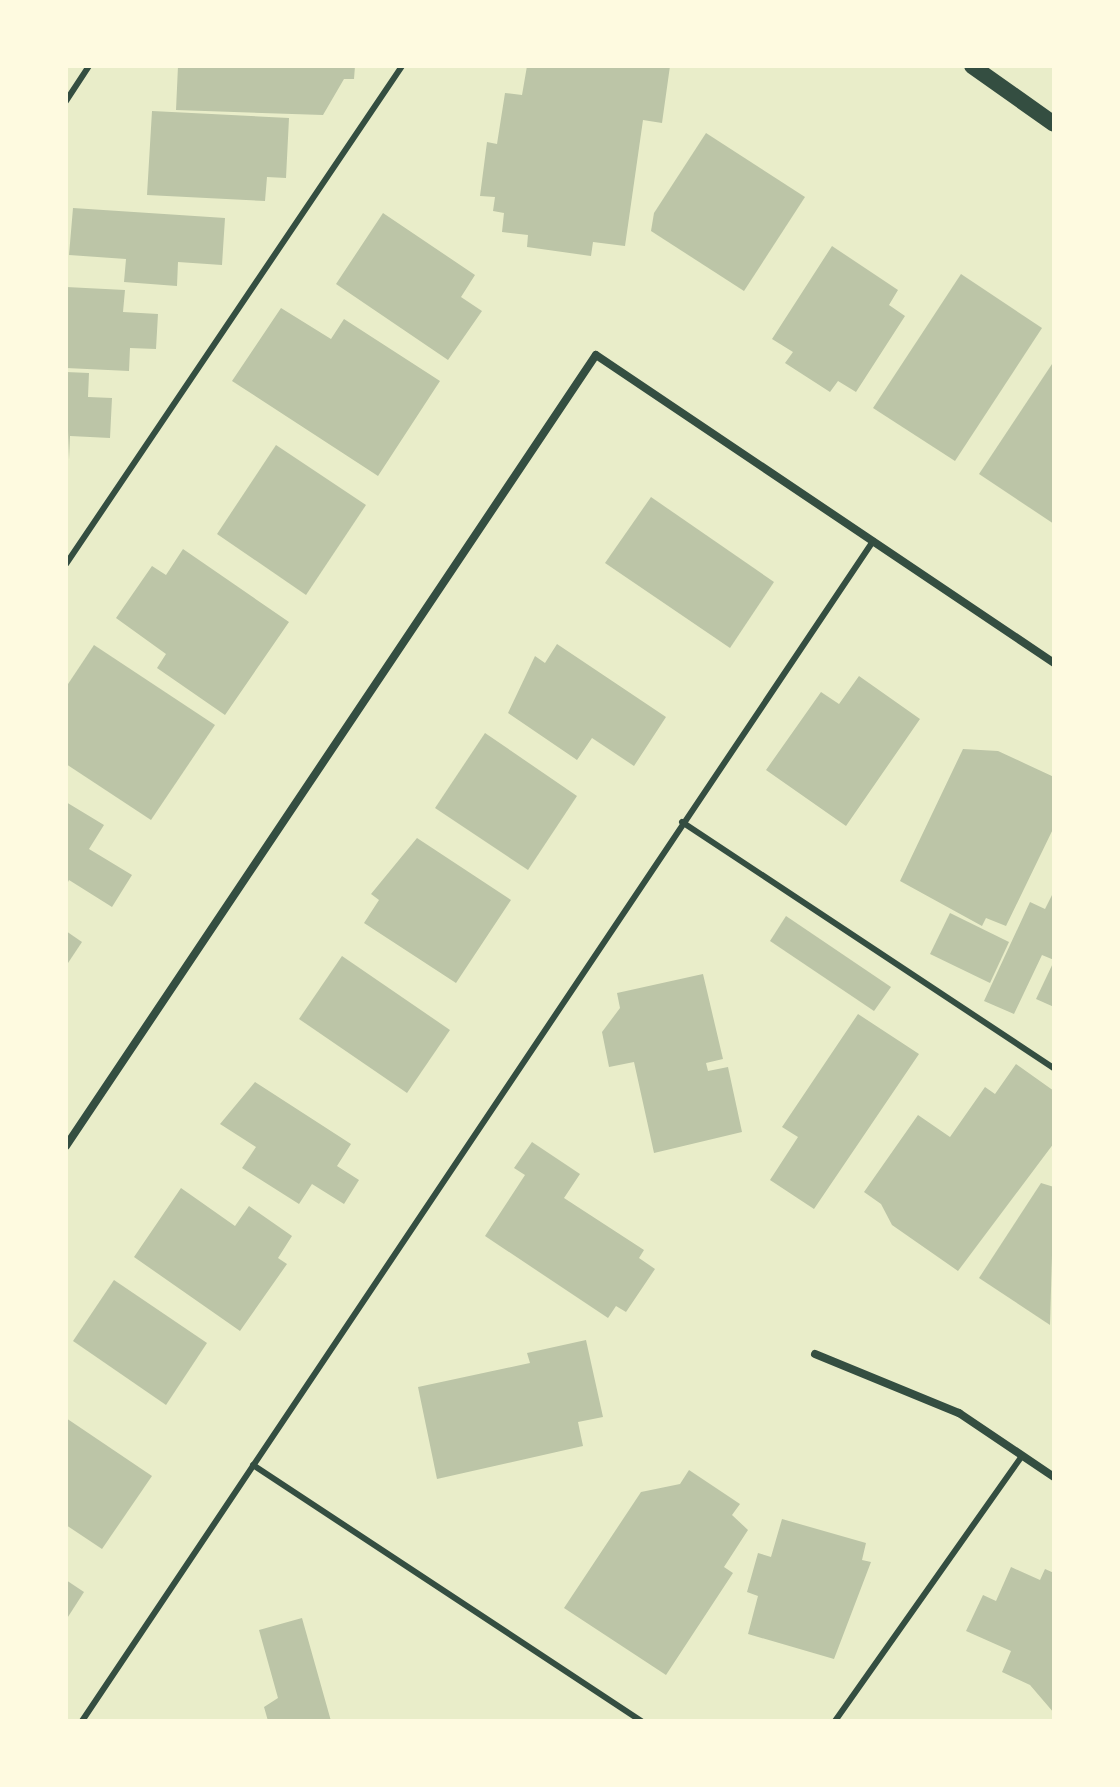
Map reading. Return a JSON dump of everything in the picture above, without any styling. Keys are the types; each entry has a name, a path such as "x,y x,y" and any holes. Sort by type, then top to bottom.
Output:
{"main road":[{"path":"972,66 1054,124"}],"street":[{"path":"66,1146 596,355 1054,663"},
{"path":"815,1354 959,1413 1054,1477"}],"lane":[{"path":"66,101 89,66"},
{"path":"66,564 402,66"},
{"path":"82,1721 873,541"},
{"path":"682,822 1054,1068"},
{"path":"835,1721 1022,1456"},
{"path":"253,1465 641,1721"}],"building":[{"path":"178,66 355,66 354,79 344,79 323,115 176,110"},
{"path":"527,66 670,66 662,123 643,120 625,246 593,242 591,256 527,247 528,235 502,232 504,213 493,211 495,197 480,196 487,142 497,144 505,93 522,95"},
{"path":"152,111 289,118 286,178 267,177 265,201 147,195"},
{"path":"706,133 805,197 744,291 651,231 654,213"},
{"path":"73,208 225,218 222,265 178,262 177,286 124,282 126,259 69,255"},
{"path":"383,213 475,275 461,297 482,311 448,360 336,284"},
{"path":"832,246 898,290 889,305 905,316 856,392 838,381 830,392 785,363 793,352 772,339"},
{"path":"961,274 1042,328 955,461 873,408"},
{"path":"66,287 125,290 123,312 158,314 156,349 130,348 129,371 66,368"},
{"path":"281,308 331,339 344,319 440,381 378,476 232,381"},
{"path":"1054,361 1054,524 979,474"},
{"path":"66,372 89,373 88,397 112,398 110,438 70,436 69,460"},
{"path":"276,445 366,505 306,595 217,534"},
{"path":"651,497 774,582 730,648 605,563"},
{"path":"183,549 289,622 225,715 157,668 166,654 116,618 152,566 166,575"},
{"path":"557,644 666,717 634,766 592,738 577,760 508,713 535,656 545,663"},
{"path":"94,645 215,725 151,820 66,764 66,687"},
{"path":"859,676 920,719 846,826 766,770 821,692 839,704"},
{"path":"485,733 577,796 528,870 435,808"},
{"path":"963,749 998,751 1054,777 1054,827 1006,926 986,918 982,926 900,881"},
{"path":"66,802 104,825 89,849 132,875 112,907 69,880 66,886"},
{"path":"417,838 511,900 456,983 364,923 379,900 371,894"},
{"path":"1054,891 1054,960 1042,955 1014,1014 984,1001 1030,902 1045,909"},
{"path":"950,913 1009,942 990,983 930,954"},
{"path":"786,916 891,987 874,1011 770,941"},
{"path":"66,931 82,942 66,966"},
{"path":"342,956 450,1030 407,1093 299,1019"},
{"path":"1054,961 1054,1007 1036,999"},
{"path":"703,974 723,1059 706,1063 708,1071 728,1067 742,1132 654,1153 634,1062 609,1067 602,1032 620,1008 617,993"},
{"path":"858,1014 919,1054 814,1209 770,1180 798,1137 782,1127"},
{"path":"1016,1064 1054,1091 1054,1143 958,1271 892,1225 881,1204 864,1192 918,1115 950,1137 985,1087 995,1094"},
{"path":"255,1082 351,1144 337,1166 359,1180 344,1204 312,1184 299,1204 242,1168 256,1147 220,1124"},
{"path":"532,1142 580,1174 564,1198 644,1250 639,1258 655,1269 626,1312 616,1306 608,1318 485,1236 525,1175 514,1168"},
{"path":"1041,1183 1054,1187 1050,1325 979,1278"},
{"path":"181,1188 235,1226 249,1206 292,1236 278,1258 287,1264 240,1331 134,1257"},
{"path":"114,1280 207,1343 166,1405 73,1341"},
{"path":"586,1340 603,1417 578,1422 583,1446 437,1479 418,1387 530,1363 527,1353"},
{"path":"66,1418 152,1476 102,1549 66,1525"},
{"path":"689,1470 740,1504 732,1515 748,1530 724,1567 733,1573 666,1675 564,1608 641,1492 680,1484"},
{"path":"782,1519 866,1543 862,1560 871,1562 834,1659 748,1634 758,1596 747,1592 758,1553 771,1557"},
{"path":"1011,1567 1040,1580 1045,1569 1054,1573 1054,1713 1030,1685 1002,1672 1011,1651 966,1631 983,1595 996,1601"},
{"path":"66,1580 84,1592 66,1620"},
{"path":"302,1618 331,1721 268,1721 264,1707 278,1698 259,1630"}]}
